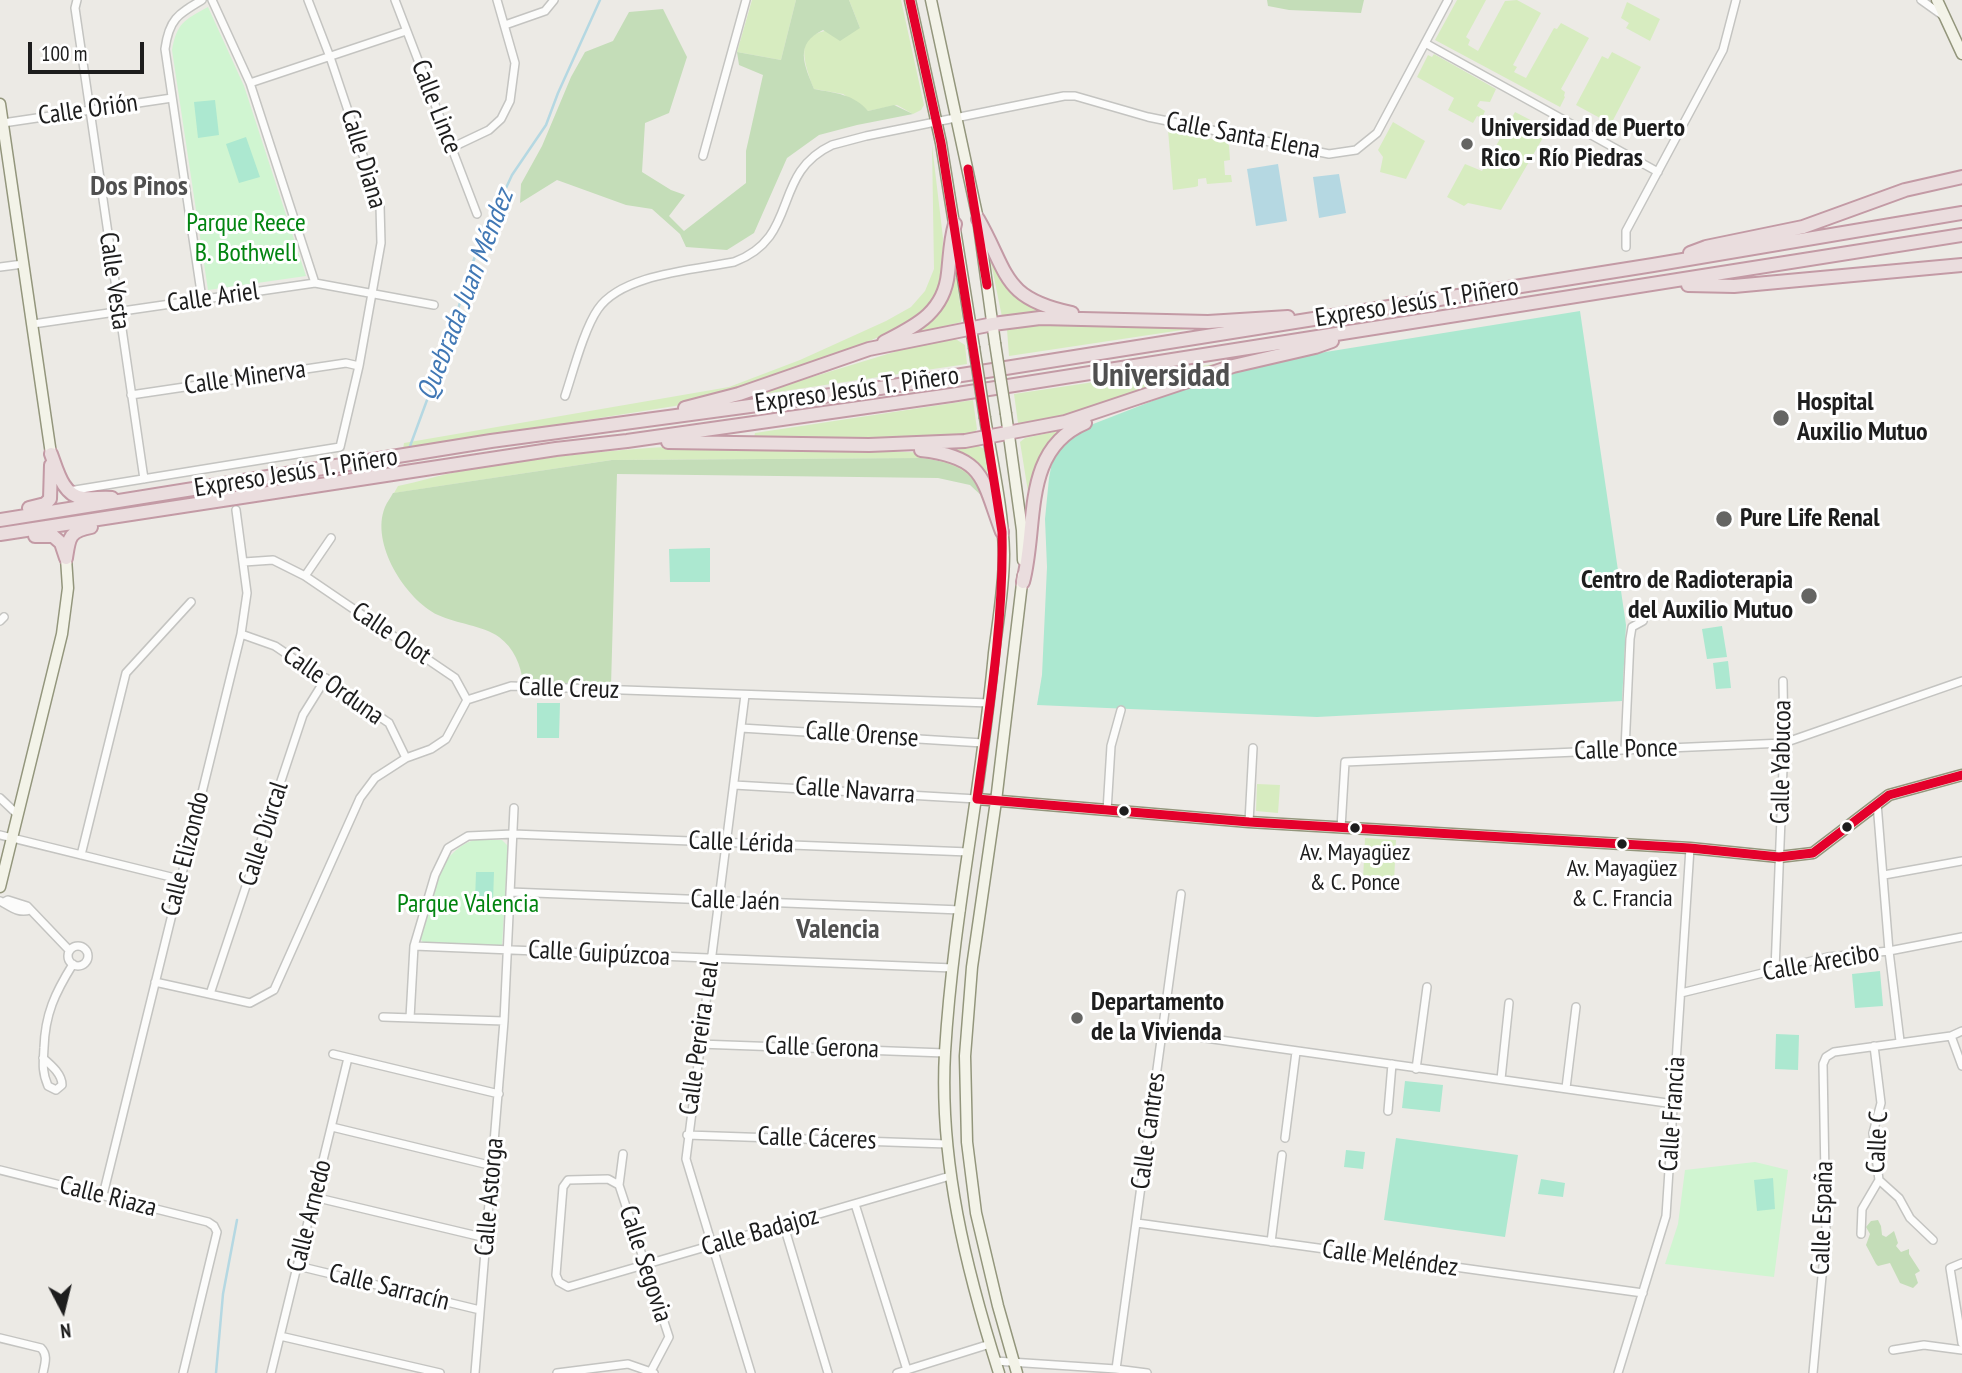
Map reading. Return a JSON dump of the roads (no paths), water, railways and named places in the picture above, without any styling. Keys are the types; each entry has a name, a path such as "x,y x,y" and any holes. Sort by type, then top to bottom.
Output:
{"highway":[{"path":"1653,265 1706,247 1776,235 1905,190 1962,177"},
{"name":"Expreso Jesús T. Piñero","path":"0,519 382,458 861,391 1326,318 1962,213"},
{"path":"978,219 990,240 997,261 1016,288 1041,305 1100,318"},
{"path":"625,422 739,394 869,349 920,324 943,295 948,276 950,240 955,224"},
{"name":"Expreso Jesús T. Piñero","path":"0,535 556,449 951,395 1962,235"},
{"path":"1656,285 1734,286 1962,265"},
{"path":"869,349 993,324 1040,318 1208,322 1273,317 1326,318"},
{"path":"626,441 869,445 943,443 1009,434 1113,408 1233,366 1315,347 1358,332"},
{"path":"1023,582 1044,461 1054,445 1067,433 1113,408"},
{"path":"869,445 942,453 971,465 986,484 1002,532"},
{"path":"51,454 68,491 84,498 100,496 126,500"},
{"path":"0,519 48,502 51,489 51,454"},
{"path":"66,558 69,542 75,531 105,525 129,514"},
{"path":"0,535 53,536 61,543 66,558"}],"main road":[{"path":"910,0 937,121 955,224 1002,532 1003,571 990,703 953,968 945,1053 950,1176 965,1250 999,1373"},
{"path":"931,0 978,219 1022,530 1023,582 972,967 965,1056 967,1143 977,1216 984,1252 1017,1373"},
{"path":"1937,0 1962,54"},
{"path":"0,104 51,454"},
{"path":"0,887 62,634 68,588 66,558"},
{"path":"977,799 1249,822 1690,848 1779,857 1813,853 1877,803 1899,792 1962,775"}],"street":[{"name":"Calle Vesta","path":"77,0 75,8 89,110 144,479"},
{"path":"202,0 179,13 167,29 165,49 202,299"},
{"path":"212,0 250,83 315,283"},
{"name":"Calle Diana","path":"144,479 340,447 359,366 381,243 380,206 308,0"},
{"name":"Calle Lince","path":"395,0 477,214"},
{"path":"451,148 489,130 501,119 510,101 515,63 497,0"},
{"path":"505,25 545,12 554,0"},
{"path":"704,156 746,0"},
{"name":"Calle Santa Elena","path":"565,396 597,309 614,292 635,282 748,257 775,232 795,178 806,162 817,152 832,145 1055,97 1075,96 1148,117 1233,136 1329,155 1346,153 1361,147 1377,133 1448,0"},
{"path":"1626,247 1626,231 1723,50 1736,0"},
{"path":"1922,0 1942,15"},
{"path":"250,83 406,31"},
{"path":"1425,43 1658,172"},
{"name":"Calle Orión","path":"3,123 172,98"},
{"path":"0,267 23,264"},
{"name":"Calle Ariel","path":"33,324 315,283 434,304"},
{"name":"Calle Minerva","path":"131,395 346,363 359,366"},
{"path":"68,491 144,479"},
{"name":"Calle Elizondo","path":"103,1195 241,634 247,593 236,510"},
{"path":"305,576 331,538"},
{"name":"Calle Olot","path":"244,562 273,560 305,576 455,678 467,700"},
{"path":"81,855 126,673 191,602"},
{"path":"1625,750 1630,639 1632,627 1643,621"},
{"name":"Calle Orduna","path":"241,634 275,646 389,723 406,758"},
{"name":"Calle Dúrcal","path":"210,994 303,715 326,678"},
{"name":"Calle Yabucoa","path":"1775,970 1784,743 1783,681"},
{"name":"Calle Ponce","path":"1341,828 1345,762 1784,743 1962,681"},
{"name":"Calle Creuz","path":"467,700 511,686 990,703"},
{"name":"Calle Pereira Leal","path":"745,695 686,1159 751,1373"},
{"path":"155,982 250,1003 274,990 360,798 375,778 406,758 431,749 446,739 467,700"},
{"path":"1107,811 1111,746 1121,710"},
{"name":"Calle Orense","path":"741,728 983,743"},
{"path":"1249,822 1254,748"},
{"name":"Calle Navarra","path":"734,785 977,799"},
{"path":"0,798 17,814"},
{"path":"1877,803 1889,951 1900,1041"},
{"name":"Calle Astorga","path":"475,1373 499,1094 514,808"},
{"name":"Calle Lérida","path":"410,1018 414,946 435,875 449,849 468,836 513,834 969,852"},
{"path":"0,835 179,879"},
{"name":"Calle Francia","path":"1618,1373 1666,1216 1690,848"},
{"path":"1884,875 1962,861"},
{"name":"Calle Jaén","path":"510,892 961,910"},
{"name":"Calle Cantres","path":"1116,1368 1181,894"},
{"path":"2,902 8,900 27,906 69,950 69,960 73,964 82,965 87,960 88,953 81,946 69,950"},
{"name":"Calle Arecibo","path":"1681,993 1828,957 1889,951 1962,937"},
{"name":"Calle Guipúzcoa","path":"414,946 953,968"},
{"path":"43,1058 45,1025 56,992 73,964"},
{"path":"1416,1069 1427,987"},
{"path":"1501,1079 1509,1003"},
{"path":"1566,1088 1576,1007"},
{"path":"383,1017 504,1021"},
{"path":"1874,1046 1951,1036 1962,1031"},
{"path":"1163,1032 1674,1104"},
{"path":"1951,1036 1962,1066"},
{"name":"Calle Gerona","path":"699,1044 945,1053"},
{"name":"Calle España","path":"1813,1373 1826,1233 1823,1063 1826,1057 1835,1052 1874,1046"},
{"name":"Calle C","path":"1861,1234 1862,1209 1879,1181 1873,1133 1881,1103 1874,1046"},
{"path":"1284,1138 1296,1052"},
{"path":"333,1054 499,1094"},
{"name":"Calle Arnedo","path":"271,1373 348,1058"},
{"path":"1388,1111 1392,1064"},
{"path":"332,1127 492,1166"},
{"name":"Calle Cáceres","path":"687,1135 947,1143"},
{"name":"Calle Segovia","path":"623,1154 619,1185 669,1336 652,1372"},
{"path":"1272,1242 1282,1155"},
{"name":"Calle Riaza","path":"0,1170 208,1222 215,1226 217,1232 183,1373"},
{"name":"Calle Badajoz","path":"619,1185 608,1179 568,1180 563,1187 556,1275 559,1282 568,1287 950,1176"},
{"path":"1879,1181 1899,1198 1910,1218 1933,1240"},
{"path":"314,1197 486,1238"},
{"path":"855,1204 907,1370"},
{"name":"Calle Meléndez","path":"1137,1223 1643,1293"},
{"path":"784,1226 828,1373"},
{"path":"1962,1263 1950,1268 1962,1343"},
{"name":"Calle Sarracín","path":"298,1266 480,1310"},
{"path":"280,1336 440,1373"},
{"path":"0,1338 41,1348 46,1359 43,1373"},
{"path":"897,1373 990,1344"},
{"path":"1893,1350 1924,1345 1962,1350"},
{"path":"995,1361 1116,1368 1147,1373"},
{"path":"557,1373 628,1364 652,1372"}],"water":[{"path":"1278,164 1287,221 1256,226 1247,169"},
{"path":"1339,174 1346,213 1319,218 1313,177"}],"waterway":[{"name":"Quebrada Juan Méndez","path":"409,449 441,362 476,253 512,175 546,125 600,0"},
{"name":"Quebrada Juan Méndez","path":"216,1373 223,1294 237,1220"}],"place":[{"name":"Universidad de Puerto Rico - Río Piedras","path":"1467,144"},
{"name":"Hospital Auxilio Mutuo","path":"1781,418"},
{"name":"Pure Life Renal","path":"1724,519"},
{"name":"Centro de Radioterapia del Auxilio Mutuo","path":"1809,596"},
{"name":"Av. Mayagüez & C. Ponce","path":"1355,828"},
{"name":"Av. Mayagüez & C. Francia","path":"1622,844"},
{"name":"Departamento de la Vivienda","path":"1077,1018"}],"district":[{"name":"Dos Pinos","path":"139,187"},
{"name":"Universidad","path":"1161,377"},
{"name":"Valencia","path":"838,930"}],"park label":[{"name":"Parque Reece B. Bothwell","path":"246,239"},
{"name":"Parque Valencia","path":"468,905"}]}
